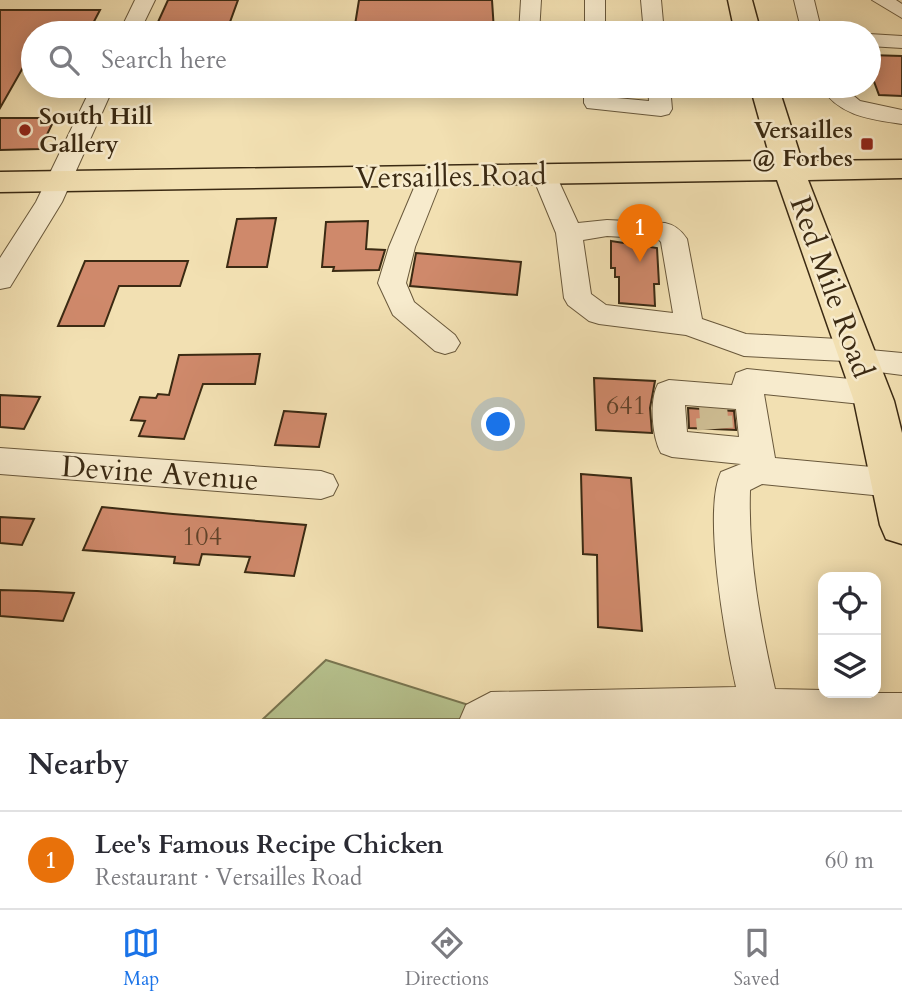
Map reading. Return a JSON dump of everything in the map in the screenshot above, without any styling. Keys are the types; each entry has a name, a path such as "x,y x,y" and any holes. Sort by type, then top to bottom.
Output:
{"main road":[{"path":"740,0 745,21"},
{"name":"Red Mile Road","path":"768,98 789,171 862,368 902,525"},
{"name":"Versailles Road","path":"0,181 902,169"}],"street":[{"path":"135,21 145,0"},
{"path":"530,21 531,0"},
{"path":"595,0 595,21"},
{"path":"651,0 653,21"},
{"path":"804,0 809,21"},
{"path":"882,0 902,12"},
{"path":"881,41 902,42"},
{"path":"0,280 49,202 97,98"},
{"path":"595,98 595,103 661,109 660,98"},
{"path":"838,98 857,110 902,117"},
{"path":"544,175 569,233 578,298 599,314 689,325 744,345 862,368"},
{"path":"431,176 402,247 392,283 403,308 445,343"},
{"path":"569,233 607,228 665,231 674,239 689,325"},
{"path":"759,461 747,381 902,364"},
{"path":"750,398 714,420 759,461 893,483"},
{"name":"Devine Avenue","path":"0,461 321,485"},
{"path":"759,461 733,482 731,520 744,640 760,708"},
{"path":"480,719 491,712 760,708 902,713"}],"green space":[{"path":"326,660 491,712 480,719 263,719"}],"building":[{"path":"168,0 238,0 230,21 158,21"},
{"path":"359,0 492,0 493,21 356,21"},
{"path":"0,10 100,10 94,21 21,21 21,71 0,108"},
{"path":"881,55 902,56 902,96 881,95"},
{"name":"South Hill Gallery","path":"0,118 55,118 40,149 0,150"},
{"path":"276,218 267,267 227,267 237,219"},
{"path":"368,221 366,249 385,250 379,270 333,271 334,267 322,267 326,222"},
{"path":"611,241 657,248 659,284 654,284 655,306 619,303 619,277 615,277 615,268 611,268"},
{"path":"416,253 521,262 517,295 410,286"},
{"path":"85,261 188,261 180,286 119,286 104,326 58,326"},
{"path":"260,354 255,384 203,384 184,439 139,436 145,421 131,420 140,397 169,395 179,355"},
{"path":"594,378 655,381 650,408 652,433 596,430"},
{"path":"0,395 40,397 24,429 0,427"},
{"path":"688,408 734,411 736,430 689,428"},
{"path":"284,411 326,414 319,447 275,445"},
{"path":"581,474 631,478 642,631 598,627 597,555 583,554"},
{"path":"102,507 306,525 294,576 245,572 250,557 202,554 199,565 174,563 175,557 83,550"},
{"path":"0,517 34,519 22,545 0,543"},
{"path":"0,590 74,593 63,621 0,616"}],"tunnel":[{"path":"713,406 714,419"},
{"path":"714,417 715,429"}],"place":[{"name":"South Hill Gallery","path":"25,130"},
{"name":"Versailles @ Forbes","path":"867,144"},
{"name":"Lee's Famous Recipe Chicken","path":"640,262"}]}
